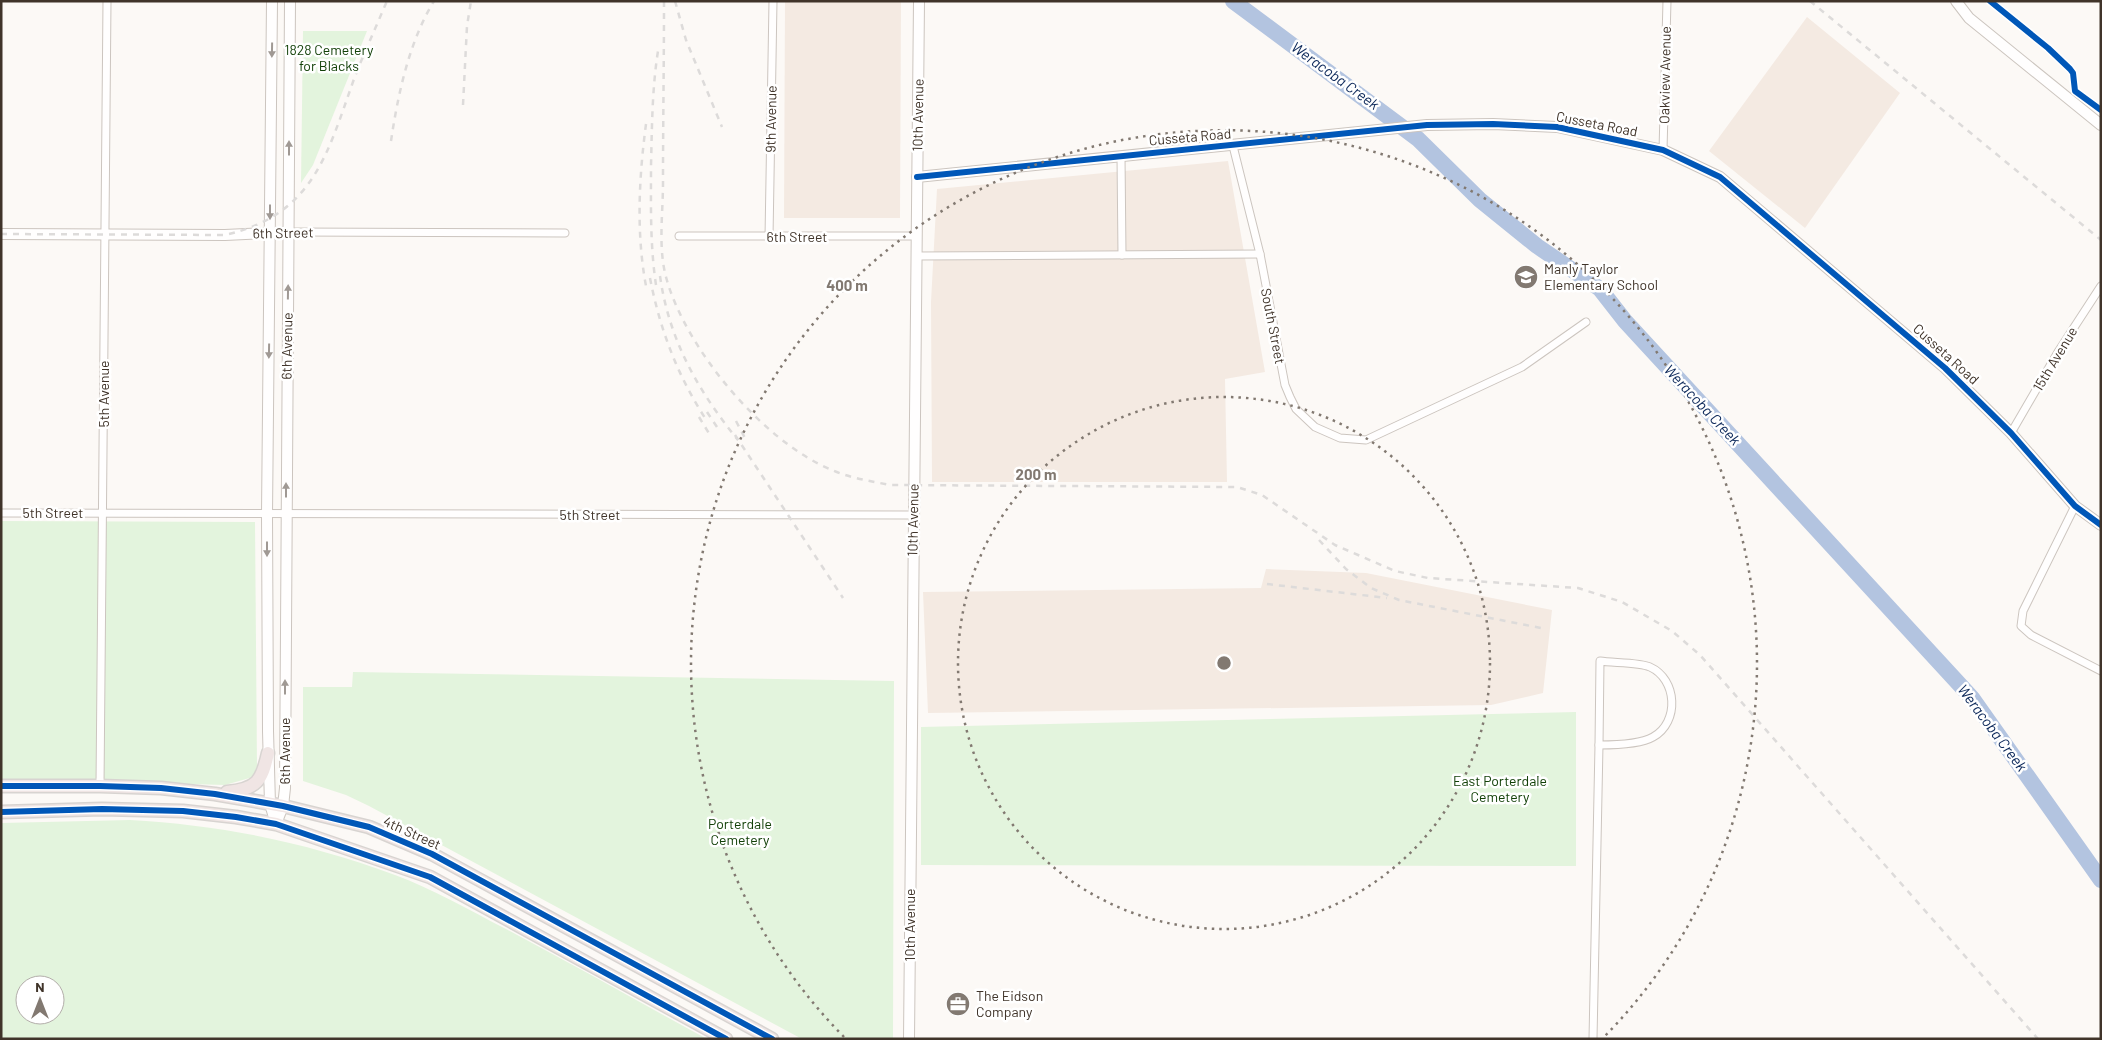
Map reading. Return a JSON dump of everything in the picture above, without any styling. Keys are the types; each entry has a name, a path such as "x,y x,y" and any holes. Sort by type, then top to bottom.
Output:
{"highway":[{"path":"214,794 244,790 256,784 264,774 268,753"},
{"name":"4th Street","path":"1,786 161,788 214,794 284,806 369,827 432,854 772,1039"},
{"path":"1,812 102,809 183,811 276,824 430,877 726,1039"}],"main road":[{"name":"6th Avenue","path":"272,1 267,515 268,753 271,790 270,804 276,824"},
{"name":"6th Avenue","path":"276,824 284,806 290,1"},
{"name":"10th Avenue","path":"910,1039 913,515 919,1"},
{"path":"1956,1 1969,18 2101,125"},
{"name":"Cusseta Road","path":"918,177 1427,126 1493,124 1557,127 1663,150 1720,177 1946,368 2011,433 2074,506 2101,525"},
{"name":"6th Street","path":"1,234 105,235 288,232"}],"street":[{"name":"5th Avenue","path":"100,786 104,514 107,1"},
{"name":"9th Avenue","path":"769,237 773,1"},
{"name":"Oakview Avenue","path":"1663,150 1667,1"},
{"name":"South Street","path":"1233,146 1260,254 1285,385 1296,409 1316,427 1340,438 1366,440 1522,367 1586,322"},
{"path":"1121,156 1122,255"},
{"name":"6th Street","path":"288,232 565,233"},
{"name":"6th Street","path":"679,236 916,236"},
{"path":"916,256 1260,254"},
{"name":"15th Avenue","path":"2011,433 2058,352 2101,286"},
{"path":"2074,506 2023,611 2022,626 2031,635 2101,671"},
{"name":"5th Street","path":"1,513 913,515"},
{"path":"1593,1039 1600,662 1649,666 1665,679 1673,702 1668,721 1653,737 1616,745 1599,745"}],"shaded area":[{"path":"785,1 901,1 900,218 784,218"},
{"path":"1807,17 1900,93 1805,228 1709,151"},
{"path":"1228,161 1265,372 1225,379 1227,482 932,482 931,302 937,189"},
{"path":"1266,569 1366,573 1552,610 1543,693 1491,705 928,713 923,592 1261,588"}],"green space":[{"name":"1828 Cemetery for Blacks","path":"303,31 367,31 313,165 301,183"},
{"path":"1,521 255,522 257,766 253,777 225,785 1,779"},
{"name":"Porterdale Cemetery","path":"353,672 894,681 893,1039 802,1039 369,806 346,795 303,781 303,687 352,687"},
{"name":"East Porterdale Cemetery","path":"1576,712 1576,866 921,865 921,727"},
{"path":"130,820 198,826 265,837 330,854 395,875 437,893 707,1039 1,1039 1,823"}],"waterway":[{"name":"Weracoba Creek","path":"1233,1 1418,139 1480,200 1537,246 1600,289 1625,321 1972,698 2101,880"}],"railway":[{"path":"1,234 225,235 255,226 278,213 297,197 312,178 325,156 358,69 387,1"},
{"path":"391,141 397,105 411,51 434,1"},
{"path":"463,105 467,26 471,1"},
{"path":"664,1 662,254 666,277 676,305 690,333 709,362 730,390 780,438 806,457 839,473 890,485 1237,487 1262,495 1335,545 1395,571 1428,578 1578,588 1622,602 1672,631 1700,655 2038,1039"},
{"path":"675,1 686,40 722,127"},
{"path":"1810,1 2101,240"},
{"path":"656,285 652,240 651,166 653,94 658,51"},
{"path":"646,124 640,205 641,246 646,286"},
{"path":"660,276 670,322 687,364 710,403 738,440"},
{"path":"650,278 659,316 671,352 687,387 707,421"},
{"path":"707,412 717,427"},
{"path":"699,417 710,435"},
{"path":"736,421 747,442"},
{"path":"735,435 843,598"},
{"path":"1319,540 1346,569 1371,588 1399,600 1541,628"},
{"path":"1267,584 1387,598"}],"cycle path":[{"path":"1990,1 2048,48 2070,69 2073,73 2075,91 2101,110"},
{"path":"917,177 1427,125 1493,124 1557,127 1663,150 1720,177 1945,368 2011,433 2075,506 2101,525"},
{"path":"1,786 161,788 215,794 283,806 369,827 432,854 772,1039"},
{"path":"1,812 102,809 183,811 276,824 430,877 726,1039"}],"place":[{"name":"Manly Taylor Elementary School","path":"1526,277"},
{"name":"The Eidson Company","path":"958,1004"}]}
